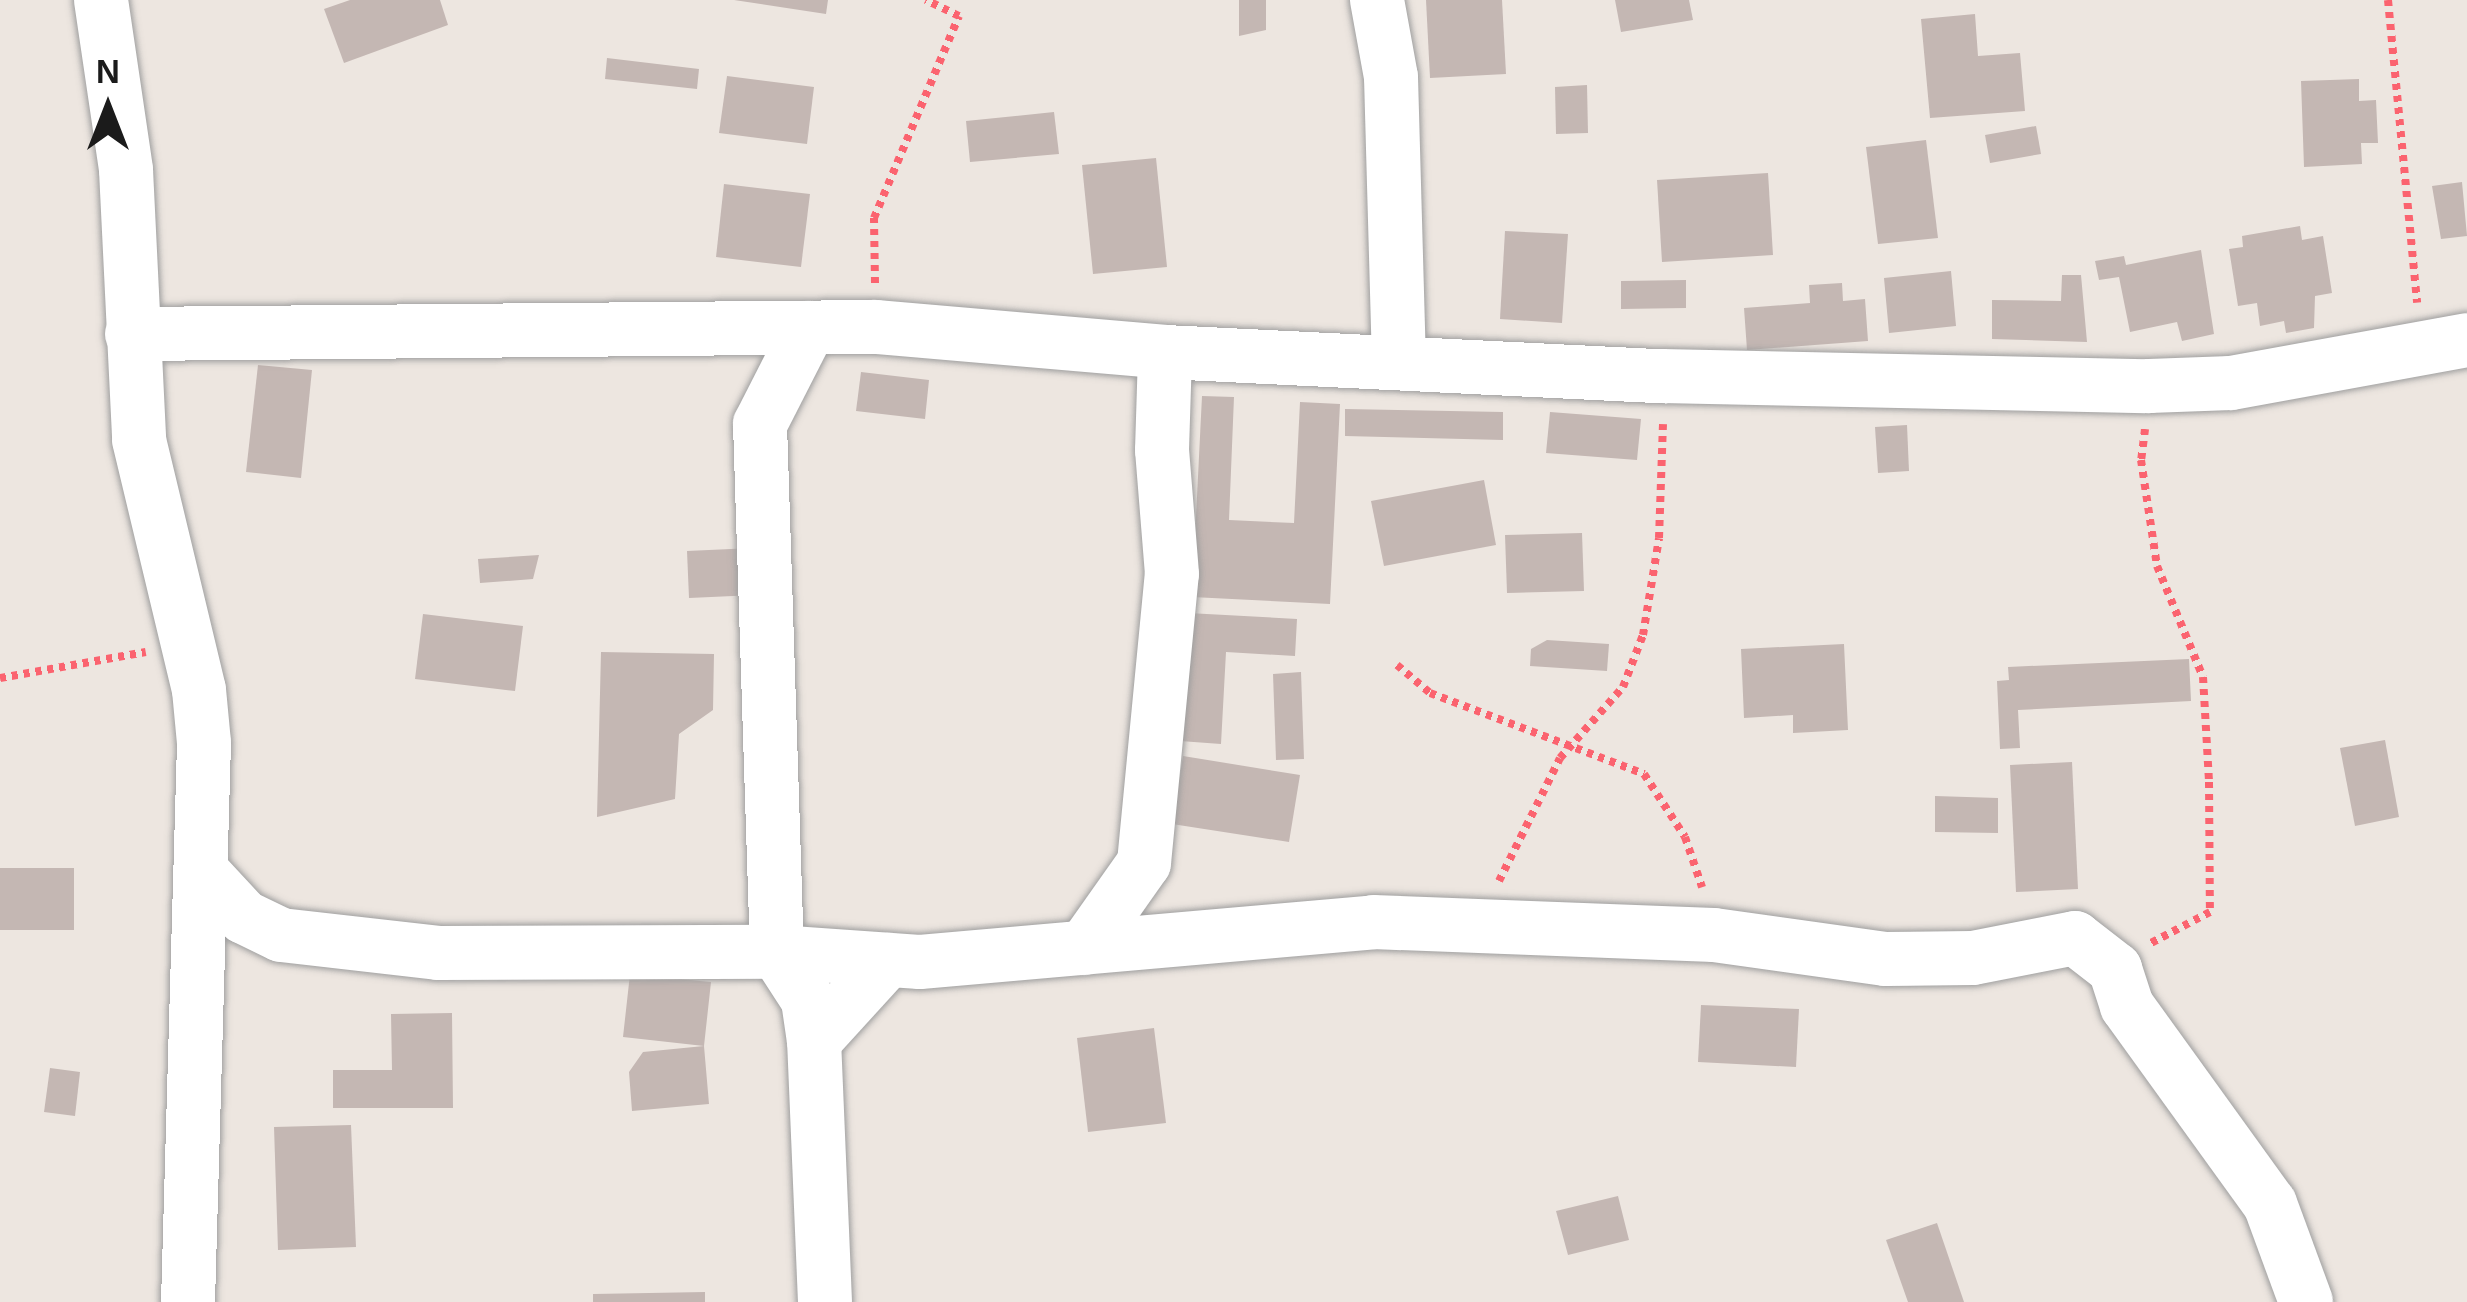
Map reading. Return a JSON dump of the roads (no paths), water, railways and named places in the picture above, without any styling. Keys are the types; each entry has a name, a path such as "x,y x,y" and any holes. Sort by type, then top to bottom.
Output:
{"street":[{"path":"101,0 126,170 140,440 181,640 199,690 206,876 186,1178 188,1302"},
{"path":"1377,0 1391,77 1400,361"},
{"path":"132,334 876,326 1165,352 1662,376 2150,386 2231,383 2443,345"},
{"path":"809,328 760,424 777,952 808,1000 814,1041 825,1302"},
{"path":"1084,948 1144,863 1172,574 1165,352"},
{"path":"206,876 244,917 280,935 438,953 777,952 888,960 1084,948 1271,925 1714,935 1885,959 1973,958 2075,938 2115,969 2127,1006 2270,1204 2306,1302"},
{"path":"814,1041 888,960"}]}
